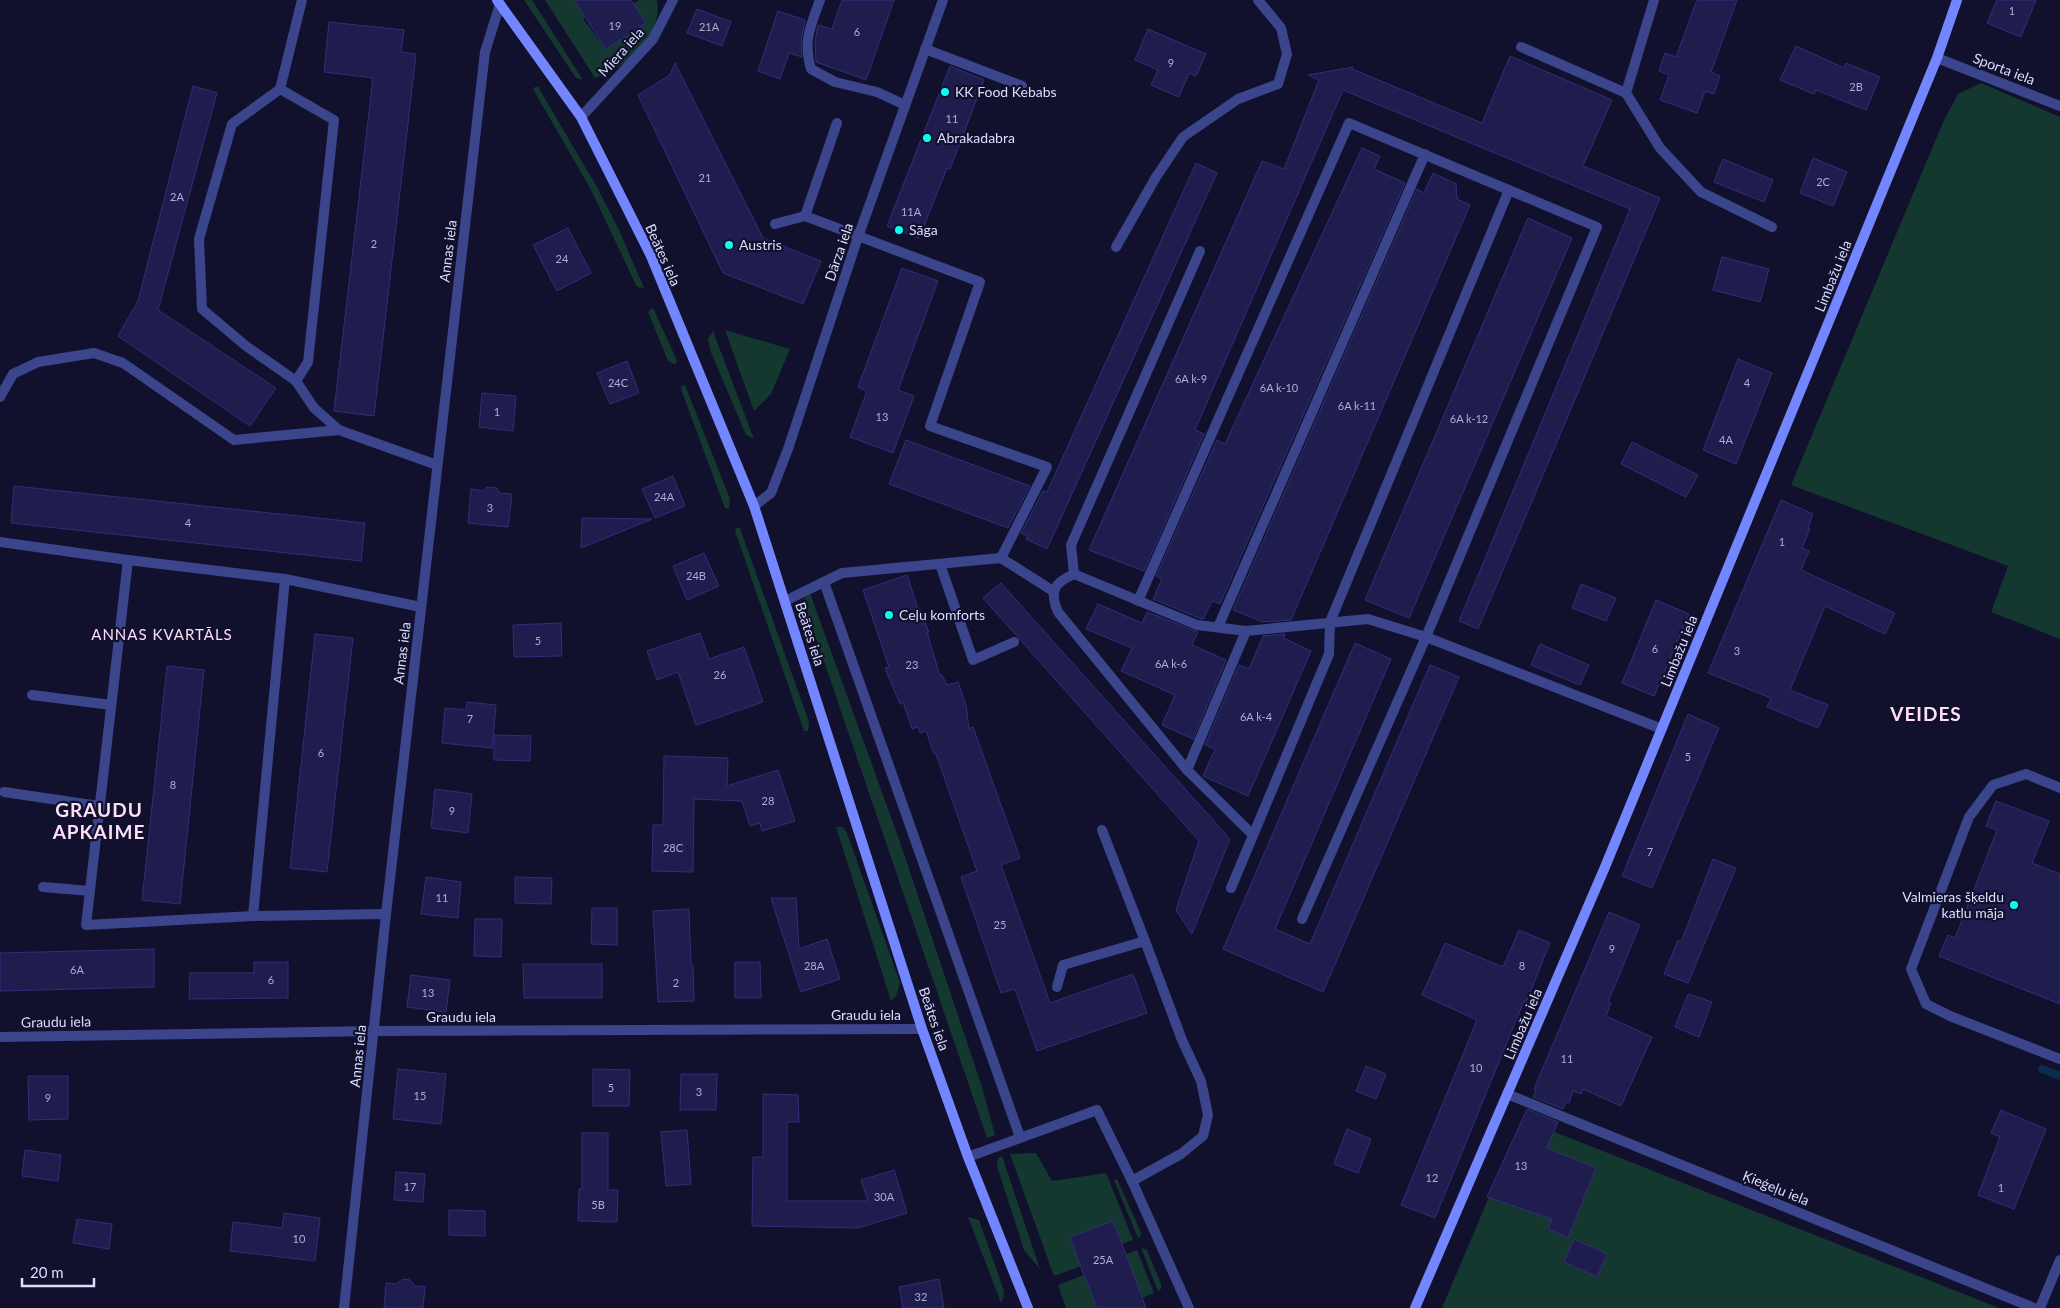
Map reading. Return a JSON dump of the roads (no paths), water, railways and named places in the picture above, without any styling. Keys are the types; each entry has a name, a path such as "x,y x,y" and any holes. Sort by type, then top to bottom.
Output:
{"street":[{"path":"302,0 280,89 232,124 199,238 202,309 246,346 296,381 314,408 339,430 436,466"},
{"path":"820,0 808,32 806,56 811,70 835,82 877,92 905,105"},
{"name":"Dārza iela","path":"754,506 771,493 791,440 858,237 943,0"},
{"path":"1116,247 1156,177 1182,137 1238,99 1278,84 1287,54 1281,28 1258,0"},
{"path":"1626,94 1654,0"},
{"name":"Limbažu iela","path":"1416,1308 1606,867 1937,58 1958,0"},
{"name":"Beātes iela","path":"498,2 581,118 650,256 754,506 922,1029 968,1157 1028,1308"},
{"name":"Annas iela","path":"344,1308 436,466 485,52 498,2"},
{"name":"Miera iela","path":"581,118 653,39 670,2"},
{"path":"1521,47 1626,94 1660,148 1701,192 1772,226"},
{"path":"925,49 1022,86"},
{"name":"Sporta iela","path":"1937,58 2060,106"},
{"path":"280,89 334,120 308,362 296,381"},
{"path":"805,216 837,123"},
{"path":"1138,600 1349,123 1597,227 1426,638 1302,919"},
{"path":"1218,627 1425,154"},
{"path":"1231,888 1329,654 1330,622 1509,190"},
{"path":"775,224 805,216 980,282 930,426 1047,467 1001,558"},
{"path":"1074,574 1071,545 1200,251"},
{"path":"0,397 13,374 38,362 94,353 123,363 234,440 339,430"},
{"path":"0,542 128,560 286,578 421,608"},
{"path":"785,601 842,573 1001,558 1053,591"},
{"path":"128,560 86,925 253,916 386,914"},
{"path":"940,564 973,660 1014,642"},
{"path":"1253,835 1188,770 1058,612 1053,591 1060,580 1074,574 1197,625 1246,631 1368,619 1426,638 1662,729"},
{"path":"253,916 286,578"},
{"path":"824,582 1020,1137"},
{"path":"1188,770 1246,631"},
{"path":"32,695 111,705"},
{"path":"2060,788 2026,774 1993,785 1970,818 1911,969 1926,1004 1950,1016 2060,1059"},
{"path":"4,792 99,806"},
{"path":"1102,830 1182,1040 1202,1081 1208,1115 1203,1136 1181,1154 1132,1181"},
{"path":"43,887 90,891"},
{"path":"1056,987 1063,965 1145,941"},
{"name":"Graudu iela","path":"0,1037 375,1031 922,1029"},
{"name":"Ķieģeļu iela","path":"1508,1094 2034,1308"},
{"path":"968,1157 1097,1110 1132,1181 1189,1308"},
{"path":"2040,1308 2060,1260"}],"waterway":[{"path":"2042,1069 2060,1076"}],"place":[{"name":"KK Food Kebabs","path":"945,92"},
{"name":"Abrakadabra","path":"927,138"},
{"name":"Sāga","path":"899,230"},
{"name":"Austris","path":"729,245"},
{"name":"Ceļu komforts","path":"889,615"},
{"name":"Valmieras šķeldu katlu māja","path":"2014,905"}],"district":[{"name":"ANNAS KVARTĀLS","path":"162,635"},
{"name":"VEIDES","path":"1926,714"},
{"name":"GRAUDU APKAIME","path":"99,821"}]}
